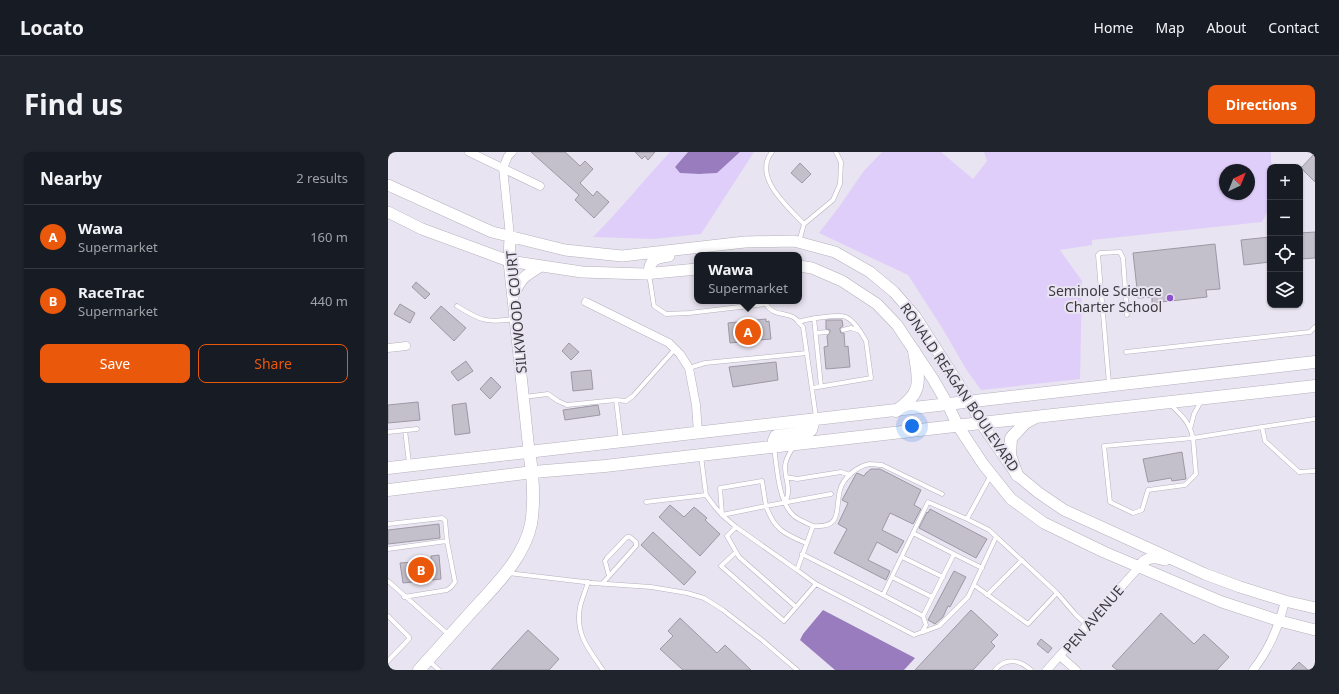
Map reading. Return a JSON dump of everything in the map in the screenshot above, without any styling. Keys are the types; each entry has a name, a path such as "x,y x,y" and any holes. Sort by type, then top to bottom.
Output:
{"main road":[{"name":"RONALD REAGAN BOULEVARD","path":"388,186 484,229 565,250 622,256 745,242 794,241 835,252 870,272 894,292 915,316 970,402 981,423 1017,475 1064,510 1205,574 1285,601 1315,608"},
{"path":"388,212 422,229 509,262 582,272 649,274 694,269"},
{"name":"SILKWOOD COURT","path":"510,236 509,262 529,451"},
{"path":"695,252 712,246"},
{"path":"649,274 650,264 658,258 694,252"},
{"path":"513,297 520,281 541,266"},
{"name":"RONALD REAGAN BOULEVARD","path":"802,266 812,268 842,281 877,304 897,325 948,404 958,426 991,474 1011,499 1044,523 1104,552 1222,602 1280,621 1315,630"},
{"path":"896,410 911,398 919,382 914,352"},
{"path":"388,468 1315,362"},
{"path":"388,490 533,472 605,466 1315,386"},
{"path":"1017,475 1010,455 1011,438 1025,423 1036,417"},
{"path":"774,447 774,440 776,436 808,432 811,430 816,420"},
{"path":"419,670 505,573 523,546 531,525 533,503 533,472 529,451"},
{"path":"1138,567 1148,558 1156,557 1189,571 1205,574"}],"street":[{"path":"469,152 540,186"},
{"path":"503,168 508,156 512,152"},
{"name":"SILKWOOD COURT","path":"503,168 510,236"},
{"path":"586,302 669,343 676,349 689,368 696,405 698,433"},
{"path":"388,348 406,346"},
{"name":"PEN AVENUE","path":"1047,670 1138,567"},
{"path":"1253,670 1266,652 1280,621 1285,601"},
{"path":"1060,656 1076,670"}],"lane":[{"path":"772,152 767,159 767,173 770,185 784,204 804,224"},
{"path":"798,242 804,224 833,200 840,184 841,162 836,152"},
{"path":"1109,386 1098,255 1100,253 1120,252 1123,258 1127,315"},
{"path":"649,274 654,306 666,314 690,313 751,304"},
{"path":"766,304 768,308 780,315 794,318 803,327 816,420"},
{"path":"457,306 473,316 487,321 499,322 515,319"},
{"path":"798,322 814,318 845,317 856,324 866,341 871,378 812,388"},
{"path":"814,318 822,386"},
{"path":"1126,352 1310,332 1315,327"},
{"path":"843,330 851,328 860,331"},
{"path":"816,333 827,332"},
{"path":"524,397 548,394 567,405 626,400 633,396 676,349"},
{"path":"689,368 705,363 807,353"},
{"path":"1202,399 1194,414 1191,426 1193,438 1196,474 1185,485 1148,490 1142,510 1133,514 1110,502 1104,446 1193,438 1315,419"},
{"path":"616,400 621,441"},
{"path":"1168,402 1191,426"},
{"path":"1262,427 1265,441 1299,472 1315,471"},
{"path":"388,432 417,429"},
{"path":"405,430 409,466"},
{"path":"785,502 789,494 785,467 786,460 795,445"},
{"path":"774,447 781,493 789,511 794,517 813,526 828,525 833,522 839,507 840,490 843,483 850,475 864,465 872,464 882,466 942,494"},
{"path":"701,455 706,495 722,515 736,527 816,584 914,635 939,626 968,597 996,537"},
{"path":"786,477 796,479 841,472 850,475"},
{"path":"966,519 991,474"},
{"path":"722,515 720,488 762,482 766,506 770,518 777,527 787,534 806,543"},
{"path":"722,515 831,494"},
{"path":"646,502 706,495"},
{"path":"883,595 928,502 989,530 1057,593 1087,626"},
{"path":"388,524 442,518 445,520 447,541 455,582 451,588 447,590 404,597"},
{"path":"797,570 813,526"},
{"path":"736,527 727,536 739,557 796,607"},
{"path":"913,533 982,568"},
{"path":"602,584 636,546 636,542 630,537 627,537 605,561 609,576"},
{"path":"388,549 447,541"},
{"path":"736,552 721,566 784,620 816,584"},
{"path":"802,554 923,616"},
{"path":"922,632 926,625 923,616 954,554"},
{"path":"902,557 943,577"},
{"path":"987,595 1022,560"},
{"path":"505,573 602,584 651,587 687,593 704,598 723,610 757,636 797,670"},
{"path":"892,577 932,597"},
{"path":"388,581 404,597 450,636"},
{"path":"588,582 580,607 580,627 583,640 603,670"},
{"path":"974,585 1028,624 1057,593"},
{"path":"388,616 409,637 409,639 388,661"},
{"path":"428,660 439,670"},
{"path":"995,670 998,666 1011,661 1024,664 1031,670"}],"shaded area":[{"path":"670,152 688,152 675,167 680,173 699,174 717,173 740,152 754,152 701,234 653,239 593,237 613,216"},
{"path":"688,152 740,152 717,173 680,173 675,167"},
{"path":"882,152 941,152 973,179 987,161 984,152 1271,152 1272,164 1267,164 1267,213 1262,222 1092,240 1092,245 1060,250 1082,281 1080,379 981,390 966,369 941,326 908,275 819,233 863,172"},
{"path":"823,610 915,658 904,670 835,670 800,640 803,634"}],"building":[{"path":"531,152 565,152 580,166 585,161 593,169 580,183 593,196 597,191 609,202 594,218 575,200 579,195"},
{"path":"635,152 655,152 648,160 645,156 642,159"},
{"path":"1315,153 1315,182 1303,170 1303,166"},
{"path":"800,163 811,174 802,183 791,173"},
{"path":"1315,232 1315,258 1303,259 1303,233"},
{"path":"1267,237 1267,262 1244,265 1241,240"},
{"path":"1215,244 1220,289 1206,290 1207,297 1152,303 1152,297 1138,298 1133,253"},
{"path":"416,282 430,294 425,299 412,287"},
{"path":"400,304 415,313 410,323 394,314"},
{"path":"441,306 466,328 454,341 430,318"},
{"path":"766,319 766,322 769,321 771,339 749,343 748,341 730,343 728,323"},
{"path":"826,320 842,320 843,326 840,330 841,333 844,333 845,347 848,346 850,367 826,369 824,347 828,346 827,336 830,330 826,329"},
{"path":"569,343 579,352 571,360 562,351"},
{"path":"466,361 473,371 458,381 451,372"},
{"path":"776,362 778,380 733,387 729,367"},
{"path":"591,370 593,389 573,391 571,372"},
{"path":"491,377 501,387 490,399 480,389"},
{"path":"418,402 420,420 388,423 388,405"},
{"path":"466,403 470,433 455,435 452,405"},
{"path":"598,405 600,415 565,420 563,410"},
{"path":"1182,452 1186,479 1172,481 1171,478 1148,482 1143,459"},
{"path":"871,469 880,469 921,490 914,505 921,509 913,524 890,513 882,530 904,541 897,553 877,542 868,560 890,571 886,580 834,553 847,529 838,524 848,503 842,500 856,474 857,473 864,476"},
{"path":"670,505 684,517 694,507 707,518 705,520 720,534 700,556 659,517"},
{"path":"930,509 987,539 976,558 919,528"},
{"path":"439,524 440,538 388,544 388,530"},
{"path":"653,532 696,572 684,585 641,545"},
{"path":"439,555 441,579 403,583 400,563 431,561 431,556"},
{"path":"954,571 966,577 950,607 948,606 943,617 935,624 928,620"},
{"path":"971,610 998,635 991,642 995,646 973,670 915,670"},
{"path":"1161,613 1194,644 1204,634 1229,657 1217,670 1117,670 1112,666"},
{"path":"680,618 717,653 725,645 751,670 683,670 660,649 673,636 668,631"},
{"path":"528,630 559,659 549,670 491,670"},
{"path":"1041,639 1052,648 1048,653 1037,644"},
{"path":"1299,662 1308,670 1291,670"}],"place":[{"name":"Seminole Science Charter School","path":"1170,298"},
{"name":"Wawa","path":"748,332"},
{"name":"RaceTrac","path":"421,570"}]}
